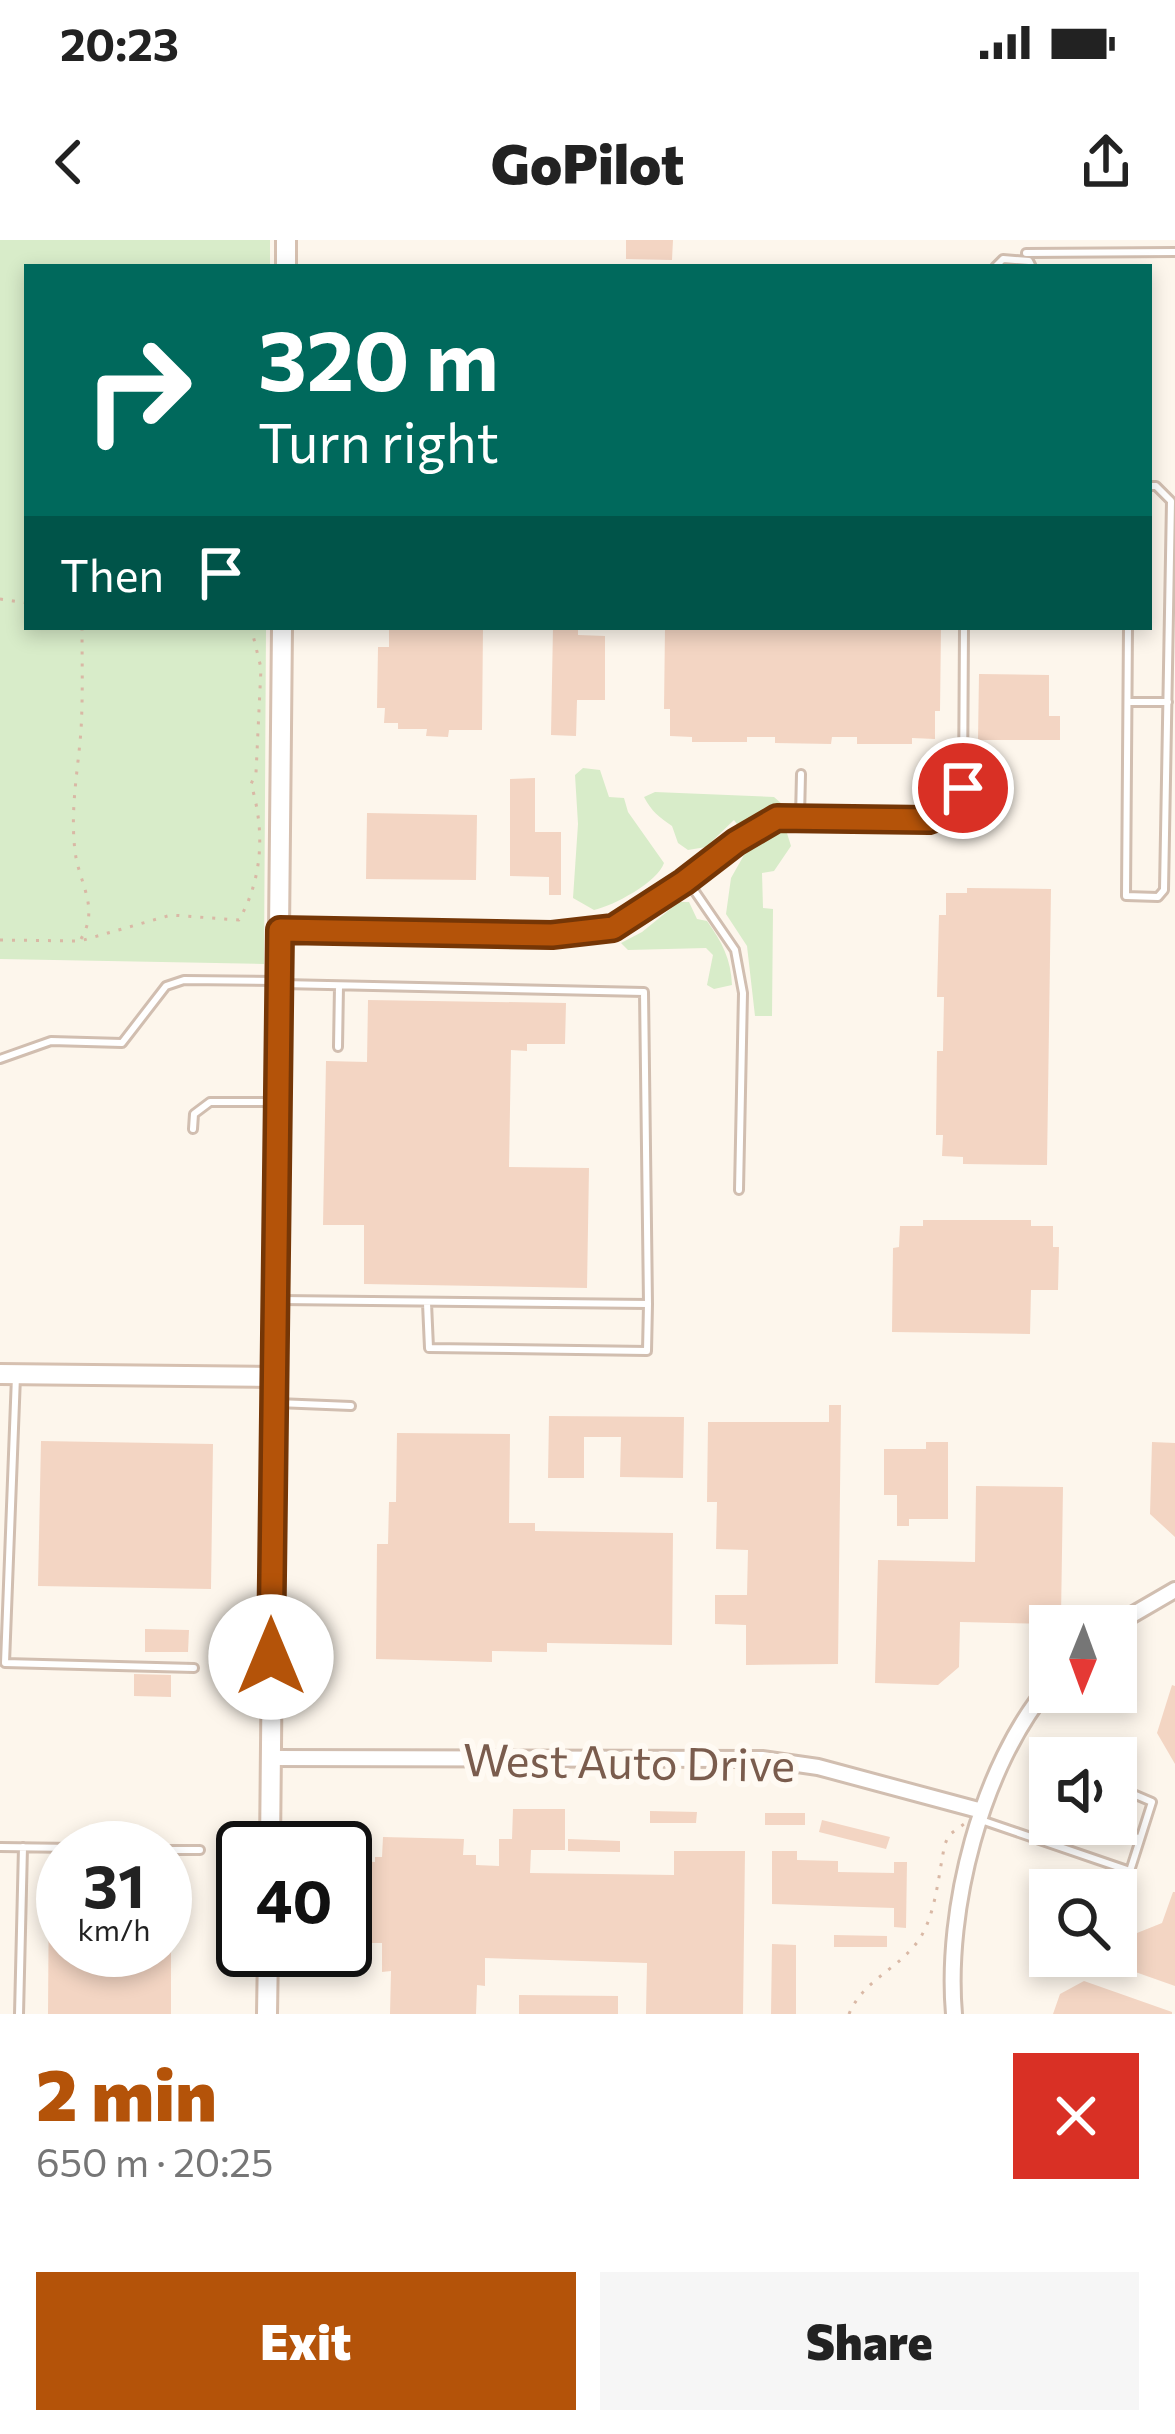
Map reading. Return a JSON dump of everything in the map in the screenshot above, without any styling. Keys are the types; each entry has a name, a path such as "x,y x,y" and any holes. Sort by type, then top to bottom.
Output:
{"street":[{"path":"270,1821 282,630"},
{"path":"8,1374 273,1377"},
{"path":"1137,1612 1175,1590"},
{"path":"954,2014 953,1930 981,1815 1009,1745 1031,1713"},
{"name":"West Auto Drive","path":"270,1758 762,1759 818,1767 981,1815"},
{"path":"267,2014 268,1977"}],"lane":[{"path":"1026,253 1175,252"},
{"path":"998,264 1003,259 1030,264"},
{"path":"1128,630 1126,896 1158,897 1164,890 1172,501 1152,486"},
{"path":"280,930 572,933 613,928 777,818 929,820 952,812 963,794 964,630"},
{"path":"1128,702 1168,702"},
{"path":"800,817 801,774"},
{"path":"687,880 735,950 743,994 739,1190"},
{"path":"0,1059 51,1041 122,1043 166,986 184,980 644,992 647,1351 429,1348 428,1303"},
{"path":"338,1048 339,986"},
{"path":"193,1129 194,1114 210,1102 278,1102"},
{"path":"276,1300 648,1304"},
{"path":"8,1374 5,1663 194,1668"},
{"path":"272,1403 351,1406"},
{"path":"1131,1869 1152,1802 1137,1796"},
{"path":"981,1815 1125,1869"},
{"path":"0,1847 36,1847"},
{"path":"20,2014 22,1847"},
{"path":"192,1850 200,1850"}],"path":[{"path":"80,940 90,923 71,814 81,728 82,630"},
{"path":"0,940 80,940 171,915 238,920 255,892 261,816 251,784 256,772 260,668 252,630"},
{"path":"849,2014 868,1984 902,1958 923,1933 946,1844 957,1829"}],"green space":[{"path":"0,240 270,240 270,264 24,264 24,630 266,630 264,964 0,959"},
{"path":"583,768 600,770 609,797 624,798 628,812 664,863 634,892 594,910 573,898 578,824 575,775"},
{"path":"655,792 774,797 782,804 739,827 734,820 706,847 688,850 644,797"},
{"path":"786,830 791,846 774,871 762,873 763,908 773,909 772,1016 755,1016 747,946 726,914 731,878 748,848"},
{"path":"679,902 689,902 697,919 707,921 728,959 732,985 714,989 707,985 713,955 706,948 628,950 621,943"}],"building":[{"path":"626,240 673,240 672,260 626,259"},
{"path":"389,630 483,630 482,730 426,736 427,729 398,729 398,723 384,723 385,708 377,708 378,647 389,647"},
{"path":"553,630 605,636 605,700 577,700 576,736 551,735"},
{"path":"665,630 941,630 935,739 912,738 912,744 857,744 857,737 832,737 831,744 775,743 775,737 692,742 692,737 670,736 670,709 664,709"},
{"path":"979,674 1049,675 1049,716 1060,716 1060,740 978,740"},
{"path":"535,778 535,832 561,832 561,895 549,895 549,877 510,876 510,779"},
{"path":"367,813 477,815 476,880 366,879"},
{"path":"967,888 1051,889 1047,1165 963,1164 963,1157 942,1156 943,1135 936,1135 937,1051 943,1051 944,997 937,997 939,915 946,915 946,893 967,893"},
{"path":"368,1000 566,1003 565,1044 527,1044 527,1051 511,1050 509,1167 589,1168 587,1288 364,1284 364,1225 323,1225 326,1061 367,1062"},
{"path":"923,1220 1031,1220 1031,1226 1053,1226 1053,1247 1059,1247 1058,1290 1031,1290 1030,1334 892,1332 893,1248 899,1247 900,1226 923,1226"},
{"path":"829,1405 841,1405 838,1664 746,1665 746,1625 715,1624 715,1595 747,1595 748,1550 716,1549 717,1502 707,1502 708,1422 829,1422"},
{"path":"549,1416 684,1417 683,1478 620,1477 621,1437 584,1437 584,1478 548,1478"},
{"path":"397,1433 510,1434 509,1523 535,1523 535,1531 673,1533 672,1645 547,1643 547,1652 492,1651 492,1662 376,1659 377,1544 388,1544 389,1502 396,1502"},
{"path":"41,1441 213,1444 211,1589 38,1586"},
{"path":"926,1442 948,1442 948,1519 909,1519 909,1526 897,1526 897,1495 884,1495 884,1449 926,1449"},
{"path":"1152,1442 1175,1443 1175,1537 1150,1514"},
{"path":"976,1486 1063,1487 1061,1605 1029,1605 1029,1624 960,1622 959,1667 938,1685 875,1683 878,1560 975,1562"},
{"path":"145,1629 189,1630 188,1652 145,1652"},
{"path":"134,1674 171,1675 171,1697 134,1696"},
{"path":"1175,1686 1175,1764 1157,1733"},
{"path":"513,1809 565,1809 565,1850 531,1850 530,1873 674,1875 674,1851 745,1851 743,2014 646,2014 647,1963 485,1958 485,1986 477,1985 476,2014 390,2014 391,1971 382,1972 382,1943 372,1943 372,1862 382,1857 383,1837 464,1839 463,1855 476,1855 476,1865 499,1866 499,1839 512,1839"},
{"path":"650,1811 697,1812 696,1823 650,1823"},
{"path":"765,1813 805,1813 805,1825 765,1825"},
{"path":"822,1820 890,1837 886,1849 819,1832"},
{"path":"568,1839 620,1841 620,1852 568,1851"},
{"path":"772,1851 797,1851 797,1860 838,1861 838,1872 894,1873 894,1862 907,1862 906,1928 894,1927 894,1908 772,1904"},
{"path":"1175,1892 1175,1986 1137,1973 1137,1933 1162,1923"},
{"path":"834,1935 887,1936 887,1947 834,1947"},
{"path":"772,1944 796,1945 796,2014 771,2014"},
{"path":"48,1977 171,1977 171,2014 48,2014"},
{"path":"1084,1981 1172,2014 1053,2014 1060,1994"},
{"path":"519,1995 618,1996 618,2014 519,2014"}],"route":[{"path":"271,1657 280,930 552,935 613,928 777,818 929,820 952,812 963,788"}]}
